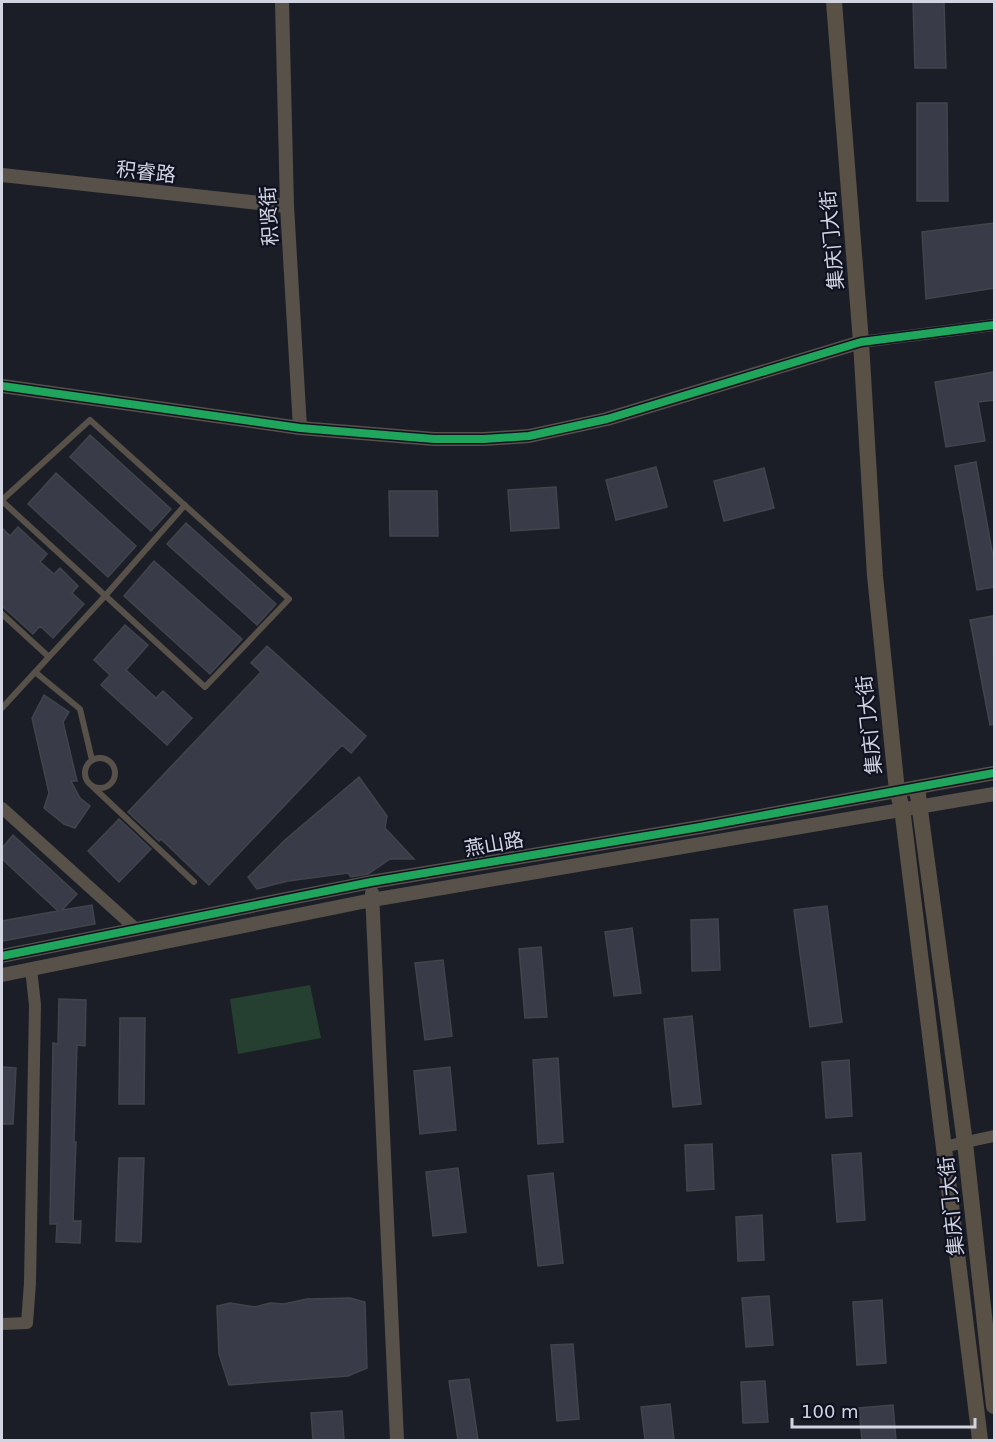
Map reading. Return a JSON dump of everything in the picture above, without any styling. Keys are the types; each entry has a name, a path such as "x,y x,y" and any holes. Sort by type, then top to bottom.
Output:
{"main road":[{"name":"集庆门大街","path":"834,2 861,342 875,576 897,791 902,808 942,1147 980,1440"},
{"name":"集庆门大街","path":"917,788 964,1143 994,1406"}],"street":[{"name":"积贤街","path":"282,2 287,206 300,428"},
{"name":"积睿路","path":"2,175 287,206"},
{"path":"2,386 300,428 434,439 484,439 529,436 607,419 861,342 994,325"},
{"name":"燕山路","path":"2,956 371,882 994,774"},
{"name":"燕山路","path":"2,975 372,900 994,794"},
{"path":"2,808 136,929"},
{"path":"371,882 397,1440"},
{"path":"2,1324 27,1323 30,1283 35,1005 31,969"},
{"path":"942,1147 994,1136"}],"lane":[{"path":"90,420 289,599 205,687 2,501 90,420"},
{"path":"2,708 105,596 184,505"},
{"path":"2,614 49,657"},
{"path":"35,672 80,709 92,760"},
{"path":"91,785 100,788 110,785 116,771 107,759 97,758 88,763 85,772 91,785 194,882"}],"green space":[{"path":"310,985 321,1038 238,1054 230,999"}],"building":[{"path":"913,2 944,2 946,68 915,68"},
{"path":"917,103 947,103 948,201 917,201"},
{"path":"994,223 994,288 926,299 922,232"},
{"path":"994,372 994,400 978,402 985,441 946,447 935,382"},
{"path":"90,435 171,509 151,531 70,457"},
{"path":"976,462 994,562 994,587 977,590 955,466"},
{"path":"656,467 667,507 616,520 606,480"},
{"path":"764,468 774,508 724,521 714,481"},
{"path":"56,473 136,546 108,577 28,504"},
{"path":"556,487 559,528 511,531 508,490"},
{"path":"389,491 437,491 438,536 390,536"},
{"path":"186,523 276,604 257,625 167,544"},
{"path":"18,527 47,554 40,562 54,574 60,568 78,586 72,593 84,604 53,638 40,626 33,634 2,606 2,528 10,536"},
{"path":"154,561 242,639 210,674 124,596"},
{"path":"993,616 994,724 990,725 970,620"},
{"path":"125,625 148,645 126,670 156,698 163,691 192,718 167,745 101,685 110,675 94,660"},
{"path":"267,646 366,736 351,753 342,745 209,885 161,839 159,841 128,812 261,672 251,663"},
{"path":"44,695 69,712 63,722 77,781 71,781 80,798 90,806 75,828 64,824 44,808 49,793 32,718"},
{"path":"359,777 387,816 385,828 414,859 390,859 368,874 351,877 348,873 288,881 257,889 248,877 285,840"},
{"path":"119,819 151,849 119,882 88,851"},
{"path":"13,835 77,894 62,910 92,905 95,924 2,941 2,921 58,911 2,859 2,848"},
{"path":"827,906 842,1022 810,1027 794,910"},
{"path":"718,919 720,970 692,971 691,920"},
{"path":"632,928 641,993 614,996 605,932"},
{"path":"541,947 547,1017 525,1018 519,949"},
{"path":"443,960 452,1036 425,1040 415,963"},
{"path":"59,999 86,1000 85,1046 77,1045 74,1142 76,1142 73,1221 81,1221 80,1243 56,1242 57,1224 50,1224 53,1043 58,1044"},
{"path":"692,1016 701,1104 673,1107 664,1019"},
{"path":"120,1018 145,1018 144,1104 119,1104"},
{"path":"558,1058 563,1142 538,1144 533,1060"},
{"path":"849,1060 852,1116 826,1118 822,1062"},
{"path":"2,1067 16,1068 13,1124 2,1124"},
{"path":"450,1067 456,1130 420,1134 414,1071"},
{"path":"712,1144 714,1189 687,1191 685,1145"},
{"path":"861,1153 865,1220 837,1222 832,1155"},
{"path":"119,1158 144,1158 141,1242 116,1241"},
{"path":"458,1168 466,1232 433,1236 426,1172"},
{"path":"553,1173 563,1263 538,1266 528,1176"},
{"path":"762,1215 764,1260 738,1261 736,1217"},
{"path":"769,1296 773,1345 746,1347 742,1298"},
{"path":"350,1298 365,1302 367,1368 348,1376 229,1385 219,1354 217,1306 230,1303 255,1307 307,1299"},
{"path":"882,1300 886,1363 857,1365 853,1302"},
{"path":"573,1344 579,1419 557,1421 551,1345"},
{"path":"469,1379 478,1440 458,1440 449,1381"},
{"path":"765,1381 768,1422 743,1423 741,1382"},
{"path":"670,1404 674,1440 645,1440 641,1407"},
{"path":"893,1405 896,1440 862,1440 859,1408"},
{"path":"342,1411 344,1440 313,1440 311,1413"}],"cycle path":[{"path":"2,386 300,428 434,439 484,439 529,436 607,419 861,342 994,325"},
{"path":"2,956 371,882 700,827 994,773"}]}
